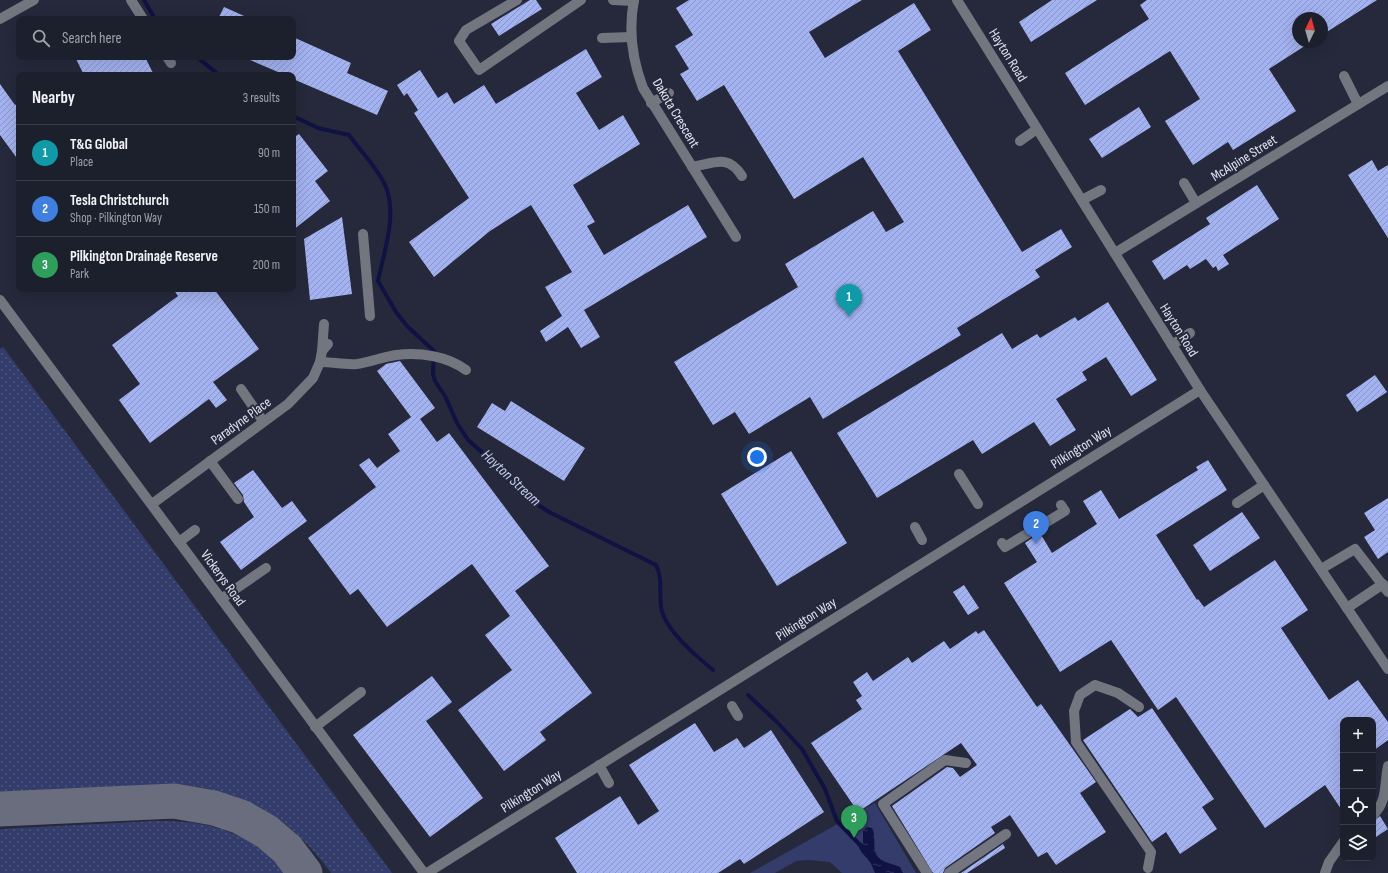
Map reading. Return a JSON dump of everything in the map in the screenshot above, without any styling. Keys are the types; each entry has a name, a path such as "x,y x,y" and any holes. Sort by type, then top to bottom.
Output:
{"street":[{"path":"0,19 34,0"},
{"path":"130,0 140,16"},
{"path":"517,0 466,30 458,41 479,70 581,0"},
{"path":"565,2 588,0"},
{"path":"614,0 634,1"},
{"name":"Hayton Road","path":"957,0 1200,390 1388,669"},
{"name":"Dakota Crescent","path":"634,1 631,37 635,65 643,88 736,237"},
{"path":"602,38 631,37"},
{"path":"1344,76 1358,104"},
{"name":"McAlpine Street","path":"1115,254 1388,86"},
{"path":"651,103 670,93"},
{"path":"1020,141 1037,129"},
{"path":"692,167 725,161 735,166 742,176"},
{"path":"1184,183 1196,203"},
{"path":"1082,200 1101,190"},
{"path":"363,234 370,316"},
{"name":"Vickerys Road","path":"0,300 152,504 315,727 426,873"},
{"name":"Paradyne Place","path":"152,504 288,404 313,378 325,348 324,324"},
{"path":"1172,345 1190,333"},
{"path":"320,362 356,364 397,355 427,356 440,357 456,362 466,370"},
{"path":"241,389 263,421"},
{"name":"Pilkington Way","path":"426,873 1200,390"},
{"path":"210,460 238,499"},
{"path":"959,474 978,504"},
{"path":"1237,503 1264,485"},
{"path":"1002,543 1005,547 1065,511 1061,505"},
{"path":"915,527 922,540"},
{"path":"179,542 195,530"},
{"path":"1321,569 1355,549 1386,588 1347,608"},
{"path":"221,599 266,568"},
{"path":"1139,707 1118,693 1095,685 1080,695 1074,711 1076,742 1151,852 1148,868"},
{"path":"315,727 361,692"},
{"path":"732,706 738,716"},
{"path":"927,873 883,804 946,760 966,763"},
{"path":"599,765 609,783"},
{"path":"1376,812 1380,808 1385,797 1388,766"},
{"path":"949,873 1006,834"},
{"path":"1325,873 1329,862 1340,846"}],"shaded area":[{"path":"3,347 392,873 331,873 301,838 267,812 248,802 206,789 182,785 0,794 0,349"},
{"path":"875,803 916,873 842,873 830,862 808,860 796,861 775,873 750,873"},
{"path":"154,821 192,823 210,826 226,831 257,847 286,873 0,873 0,829"}],"water":[{"path":"867,827 872,828 875,852 879,858 900,867 903,873 875,873 871,864 859,848 858,842 863,843 863,831"}],"building":[{"path":"530,0 536,0 542,9 499,36 491,24"},
{"path":"689,0 862,0 809,32 825,58 914,3 931,30 898,51 1022,252 1061,229 1072,247 1035,270 1040,277 957,328 961,335 823,419 810,397 749,434 735,412 713,425 674,362 798,287 785,264 873,211 886,232 904,222 863,157 794,199 724,85 697,101 680,74 689,69 675,46 693,35 676,8"},
{"path":"1052,0 1097,0 1031,42 1019,22"},
{"path":"1147,0 1377,0 1328,31 1328,12 1292,12 1292,48 1302,48 1269,69 1296,111 1233,150 1228,142 1193,165 1165,121 1200,99 1170,51 1085,105 1065,73 1149,19 1140,5"},
{"path":"224,7 244,16 220,16"},
{"path":"296,38 351,63 347,73 388,91 377,115 296,80 296,72 278,72 250,60 296,60"},
{"path":"586,49 602,77 576,93 599,130 623,115 640,144 573,185 595,222 587,226 604,255 688,205 707,237 584,310 600,337 581,348 568,327 546,342 540,331 562,316 545,287 572,272 531,205 490,231 434,277 409,242 469,198 414,113 418,110 407,93 404,96 397,85 420,70 438,98 447,92 454,104 484,85 496,104"},
{"path":"76,60 146,60 152,72 82,72"},
{"path":"0,84 15,105 16,104 16,157 0,135"},
{"path":"1139,107 1151,127 1102,158 1089,139"},
{"path":"299,134 328,171 315,181 330,201 296,228 296,136"},
{"path":"1372,160 1378,171 1388,165 1388,238 1348,175"},
{"path":"1257,185 1279,219 1223,255 1229,264 1218,271 1216,266 1213,268 1206,259 1190,269 1187,265 1164,280 1152,261 1210,224 1206,218"},
{"path":"342,217 352,294 310,300 304,239"},
{"path":"175,292 216,292 259,349 213,382 227,400 216,408 209,399 150,443 119,400 140,384 112,345 178,296"},
{"path":"1108,302 1157,380 1131,396 1106,357 1082,372 1087,380 1056,399 1076,430 1050,446 1034,422 982,454 973,440 877,498 837,433 1002,333 1012,349 1037,334 1040,338 1075,317 1078,321"},
{"path":"400,361 435,408 420,419 437,442 449,433 549,566 515,591 592,693 540,732 546,740 504,771 458,710 512,670 485,635 510,616 472,564 387,627 358,589 350,595 308,538 376,487 359,465 369,458 377,468 400,451 388,434 411,417 377,371 386,364"},
{"path":"1375,375 1387,392 1357,412 1346,395"},
{"path":"511,401 585,448 564,481 477,427 492,403 505,411"},
{"path":"791,451 847,543 777,586 721,494"},
{"path":"1208,460 1227,490 1156,535 1197,600 1198,599 1204,607 1275,560 1308,610 1281,628 1329,700 1358,680 1388,722 1388,740 1376,749 1376,717 1340,717 1340,808 1325,785 1265,828 1176,697 1158,710 1111,640 1060,672 1004,583 1037,562 1025,543 1040,533 1052,553 1097,524 1083,501 1101,490 1119,519 1198,470 1196,467"},
{"path":"253,470 282,508 292,501 307,521 241,570 220,542 254,517 244,502 243,495 234,483"},
{"path":"1388,498 1388,552 1378,559 1364,537 1375,530 1364,513"},
{"path":"1242,512 1260,538 1210,571 1193,545"},
{"path":"964,585 979,608 968,615 953,592"},
{"path":"984,630 1037,707 1041,704 1096,782 1080,793 1106,832 1056,865 1047,852 1038,857 1010,815 991,827 995,833 945,868 943,873 933,873 892,806 947,767 953,768 960,777 977,765 961,743 858,812 811,743 862,709 856,700 862,696 853,682 867,672 873,681 908,657 912,663 944,641 950,649 976,631 978,634"},
{"path":"432,676 452,702 426,721 483,798 430,837 353,735"},
{"path":"1152,708 1214,799 1202,807 1217,829 1180,854 1166,832 1152,842 1083,740 1130,709 1138,717"},
{"path":"695,723 714,752 737,738 744,748 771,730 824,812 744,864 740,859 718,873 577,873 555,838 620,796 638,825 659,811 629,765"},
{"path":"1380,816 1388,829 1376,837 1376,825 1376,819"},
{"path":"1003,844 1005,848 967,873 961,873"}],"waterway":[{"name":"Hayton Stream","path":"144,0 153,16"},
{"name":"Hayton Stream","path":"201,60 215,72"},
{"name":"Hayton Stream","path":"296,117 318,128 349,135 382,179 389,196 390,220 389,233 378,281 396,312 407,326 434,351 433,374 435,381 445,396 457,423 468,440 484,454 506,469 513,482 531,500 549,512 656,565 660,580 660,602 663,615 674,633 682,642 713,670"},
{"name":"Hayton Stream","path":"748,695 777,722 802,749 825,789 837,821 861,846"}],"taxiway":[{"path":"0,809 174,801 214,808 241,817 267,832 287,849 305,873"}],"place":[{"name":"T&G Global","path":"849,317"},
{"name":"Tesla Christchurch","path":"1036,544"},
{"name":"Pilkington Drainage Reserve","path":"854,838"}]}
